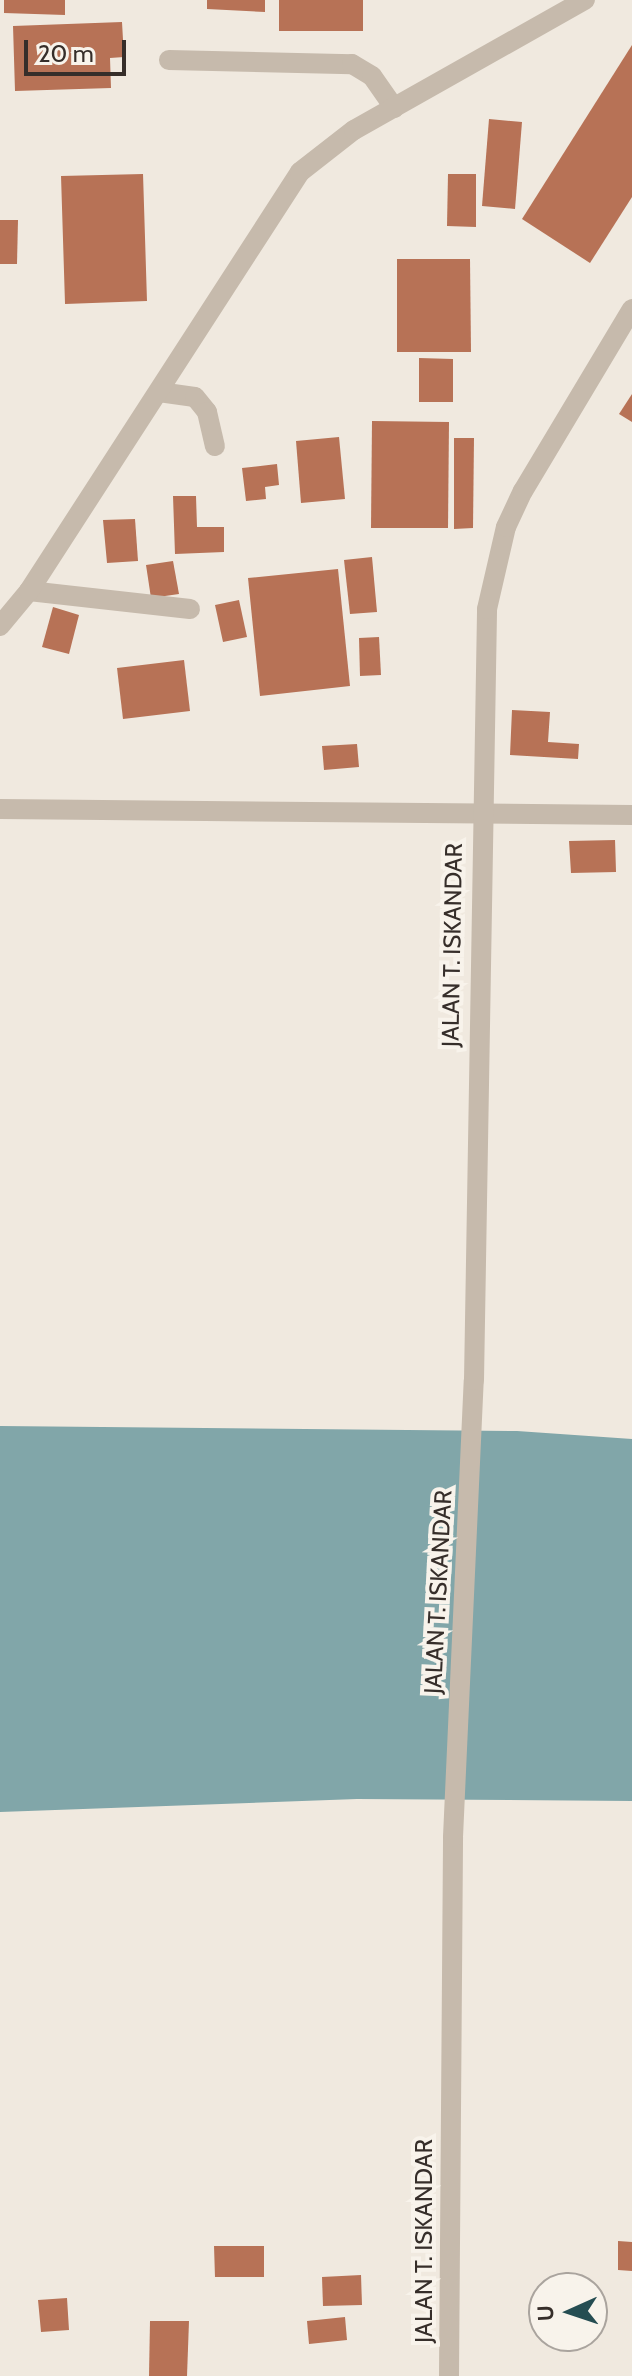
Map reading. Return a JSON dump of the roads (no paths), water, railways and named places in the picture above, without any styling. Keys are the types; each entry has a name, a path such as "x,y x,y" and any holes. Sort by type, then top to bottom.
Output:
{"street":[{"path":"0,626 29,591 293,181 326,148 585,0"},
{"path":"169,60 352,64 372,76 394,108"},
{"name":"JALAN T. ISKANDAR","path":"449,2376 453,1837 474,1380 479,810 487,609 493,568 523,491 632,309"},
{"path":"159,392 195,397 207,412 215,446"},
{"path":"29,591 190,609"},
{"path":"0,809 479,810 632,815"}],"water":[{"path":"0,1426 517,1431 632,1439 632,1801 357,1799 0,1812"}]}
